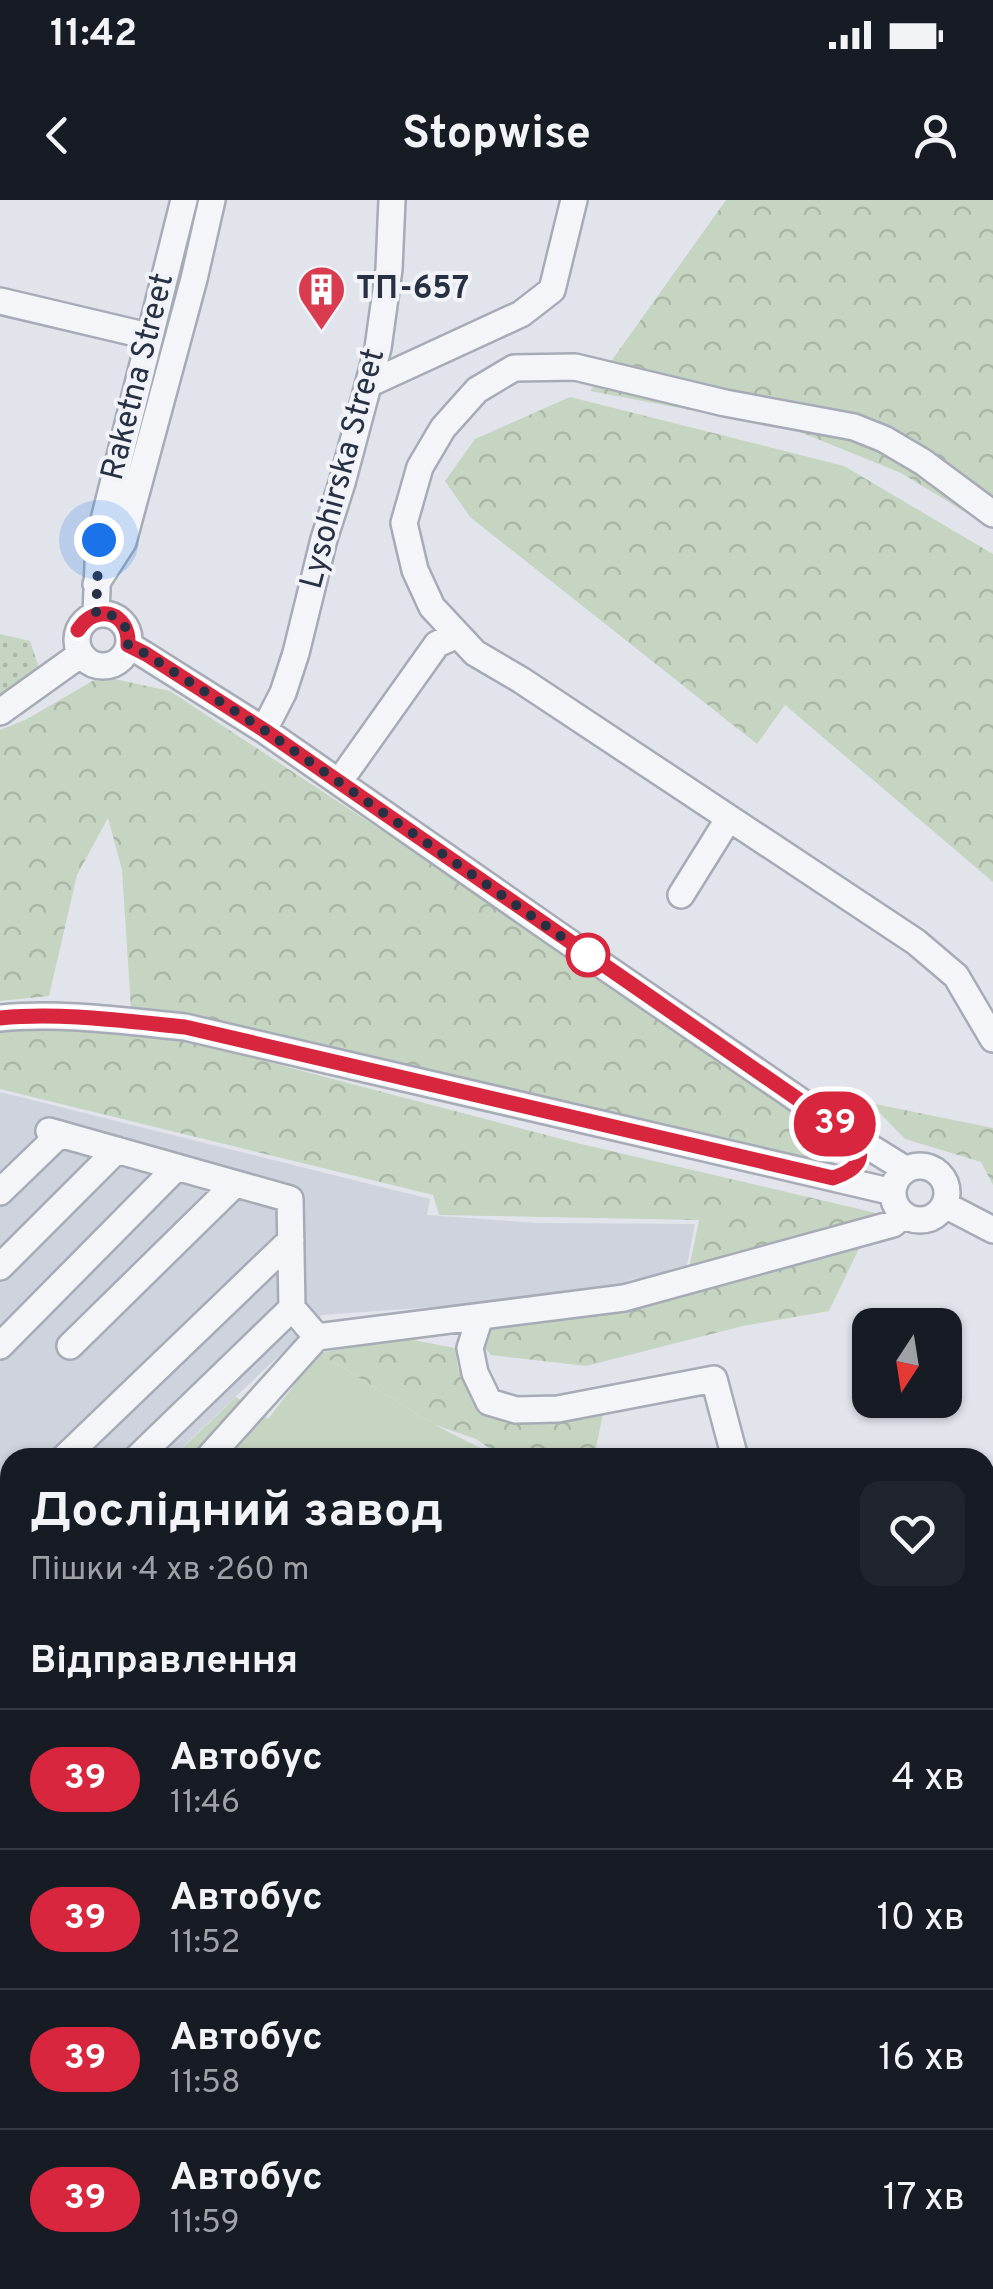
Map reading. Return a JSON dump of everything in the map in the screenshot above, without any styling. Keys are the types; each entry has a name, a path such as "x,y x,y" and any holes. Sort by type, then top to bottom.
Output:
{"street":[{"name":"Raketna Street","path":"96,614 99,540 184,200"},
{"path":"96,584 123,542 212,200"},
{"name":"Lysohirska Street","path":"264,730 283,693 296,653 378,348 389,269 392,200"},
{"path":"369,384 521,314 552,290 574,200"},
{"path":"0,300 148,336"},
{"path":"993,514 924,462 854,427 725,403 575,367 514,368 477,390 442,428 420,467 404,523 415,570 432,607 475,653 943,962 968,992 993,1039"},
{"path":"96,614 111,614 124,623 128,645 118,661 105,666 92,663 81,654 78,630 96,614"},
{"path":"339,782 437,644 458,634"},
{"path":"128,645 264,730 854,1138 900,1192 916,1220 929,1219 940,1212 948,1196 942,1175 931,1167 918,1165 900,1192 893,1224 624,1298 316,1338 217,1448"},
{"path":"0,712 81,654"},
{"path":"681,895 729,818"},
{"path":"0,1018 100,1018 185,1027 900,1192"},
{"path":"0,1192 54,1133 290,1199 292,1308 316,1338"},
{"path":"833,1178 849,1172 858,1161 860,1148 854,1138"},
{"path":"0,1267 117,1150"},
{"path":"0,1346 177,1168"},
{"path":"70,1346 235,1184"},
{"path":"945,1205 993,1230"},
{"path":"74,1448 291,1240"},
{"path":"147,1448 292,1308"},
{"path":"480,1316 470,1348 475,1373 489,1402 516,1410 558,1409 714,1379 732,1448"}],"shaded area":[{"path":"0,1092 430,1199 427,1215 536,1223 695,1224 686,1270 629,1280 613,1294 322,1315 182,1448 0,1448"}],"green space":[{"path":"726,200 993,200 993,529 901,473 795,430 590,391"},
{"path":"570,397 844,466 993,554 993,882 785,705 757,744 470,517 445,481 475,439"},
{"path":"0,634 30,641 41,674 2,700 0,692"},
{"path":"101,676 170,691 847,1133 830,1170 131,1009 122,870 108,818 77,875 49,996 0,1001 0,730 27,719"},
{"path":"0,1027 162,1034 577,1143 876,1213 829,1311 743,1326 586,1366 491,1355 452,1310 683,1298 699,1220 439,1215 433,1195 0,1089"},
{"path":"870,1103 993,1128 993,1185 981,1162 905,1139"},
{"path":"403,1338 455,1348 458,1369 479,1406 515,1417 603,1414 596,1448 489,1448 476,1439 435,1425 319,1353"},
{"path":"319,1353 435,1425 480,1448 182,1448 236,1397 268,1419"}],"bus line":[{"name":"39","path":"0,1018 100,1018 185,1027 833,1178 849,1172 858,1161 860,1148 854,1138 264,730 128,645 127,630 118,618 96,614 78,630"}],"place":[{"name":"ТП-657","path":"321,332"}],"route":[{"path":"99,540 96,614 111,614 124,623 128,645 264,730 588,955"}]}
